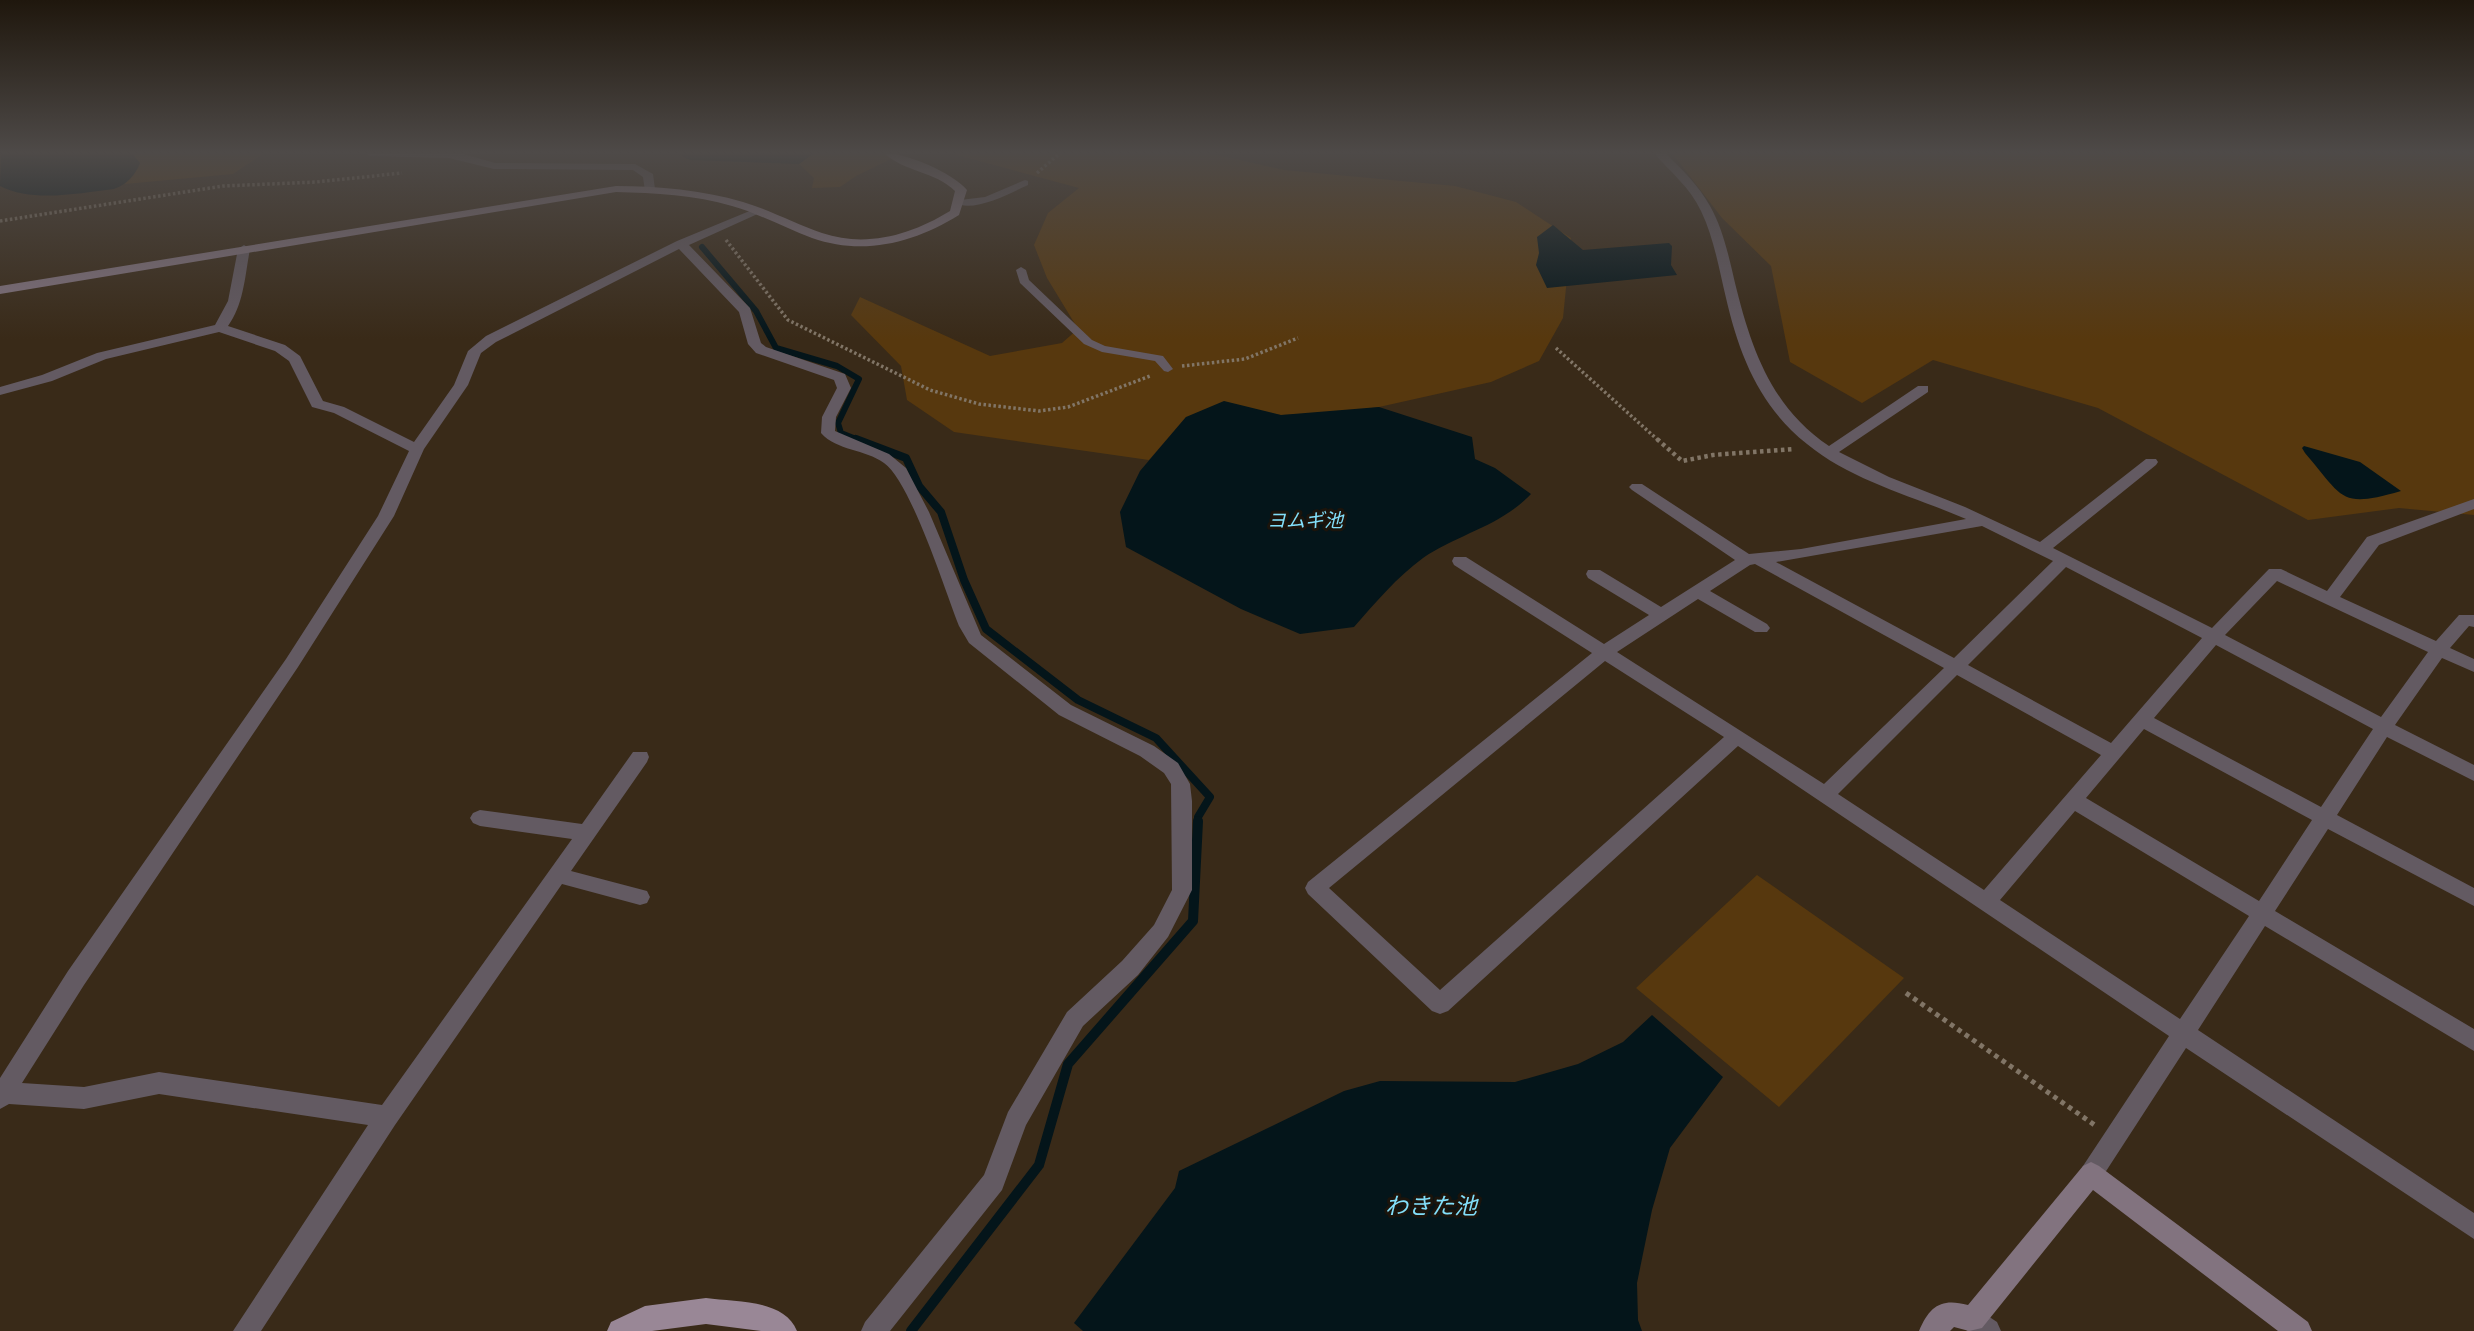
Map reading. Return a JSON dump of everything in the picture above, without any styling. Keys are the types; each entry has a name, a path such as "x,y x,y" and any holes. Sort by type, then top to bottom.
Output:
{"main road":[{"path":"620,1331 645,1319 706,1311 765,1318 783,1331"}],"street":[{"path":"0,290 446,215"},
{"path":"3,1096 76,978 314,629 386,516 417,449 461,385 475,351 491,339 681,244 748,215"},
{"path":"763,215 830,240 864,243 904,237 934,227 954,215"},
{"path":"1709,215 1747,355 1757,379 1790,421 1824,450 1843,463 1982,521 2063,561 2474,774"},
{"path":"681,244 745,311 755,344 761,350 840,377 844,388 829,417 828,433 842,444 890,461 900,471 975,639 1065,710 1147,751 1171,768 1180,784 1182,890 1161,931 1130,968 1075,1020 1016,1120 993,1182 874,1331"},
{"path":"0,391 47,378 102,356 220,328 228,320 244,249"},
{"path":"220,328 280,348 295,359 317,404 339,410 417,449"},
{"path":"1824,450 1923,389"},
{"path":"2040,550 2151,462"},
{"path":"1637,487 1753,560 2114,753"},
{"path":"2330,599 2373,541 2474,504"},
{"path":"1737,736 1440,1004 1315,888 1604,652 1753,560 1982,521"},
{"path":"1460,561 1737,736 2474,1227"},
{"path":"1825,795 2063,561"},
{"path":"1986,902 2213,637 2275,573 2474,666"},
{"path":"1594,574 1662,615"},
{"path":"1698,592 1761,628"},
{"path":"1932,1331 1949,1313 1980,1325 2091,1174 2384,727 2439,649 2471,616"},
{"path":"2142,720 2474,898"},
{"path":"246,1331 387,1117 640,757"},
{"path":"2073,800 2474,1041"},
{"path":"481,818 587,833"},
{"path":"557,875 640,897"},
{"path":"3,1096 83,1098 159,1083 387,1117"},
{"path":"2091,1174 2299,1331"}],"lane":[{"path":"1021,270 1024,281 1088,342 1102,349 1158,358 1168,369"}],"path":[{"path":"0,221 39,215"},
{"path":"717,229 788,320 930,390 979,404 1039,411 1088,401 1168,369 1245,359 1298,338"},
{"path":"1556,348 1682,461 1713,455 1824,450"},
{"path":"1906,993 2114,1139"}],"shaded area":[{"path":"1047,215 1536,215 1571,238 1563,318 1539,361 1491,382 1379,407 1343,412 1281,415 1258,412 1186,417 1149,460 954,432 907,400 901,366 851,315 860,297 990,356 1062,343 1078,329 1047,278 1034,245"},
{"path":"1720,215 2474,215 2474,515 2399,508 2308,520 2098,408 1933,360 1862,403 1790,362 1771,266"},
{"path":"1757,875 1904,978 1779,1107 1636,988"}],"water":[{"path":"1553,225 1583,250 1669,243 1672,246 1671,265 1677,275 1547,288 1536,265 1539,253 1537,237"},
{"name":"ヨムギ池","path":"1224,401 1281,415 1379,407 1472,437 1475,459 1495,468 1531,494 1493,522 1436,550 1413,565 1354,627 1300,634 1241,609 1126,547 1120,512 1140,471 1186,417"},
{"path":"2304,446 2360,462 2401,491 2365,499 2344,496 2305,453 2302,448"},
{"name":"わきた池","path":"1652,1015 1723,1077 1670,1148 1652,1210 1637,1283 1638,1320 1642,1331 1083,1331 1074,1323 1175,1188 1179,1171 1344,1091 1380,1081 1515,1082 1578,1064 1623,1042"}],"waterway":[{"path":"702,247 756,311 776,348 837,366 859,379 838,423 841,433 856,439"},
{"path":"856,439 906,458 919,486 941,512 964,580 986,629 1078,700 1156,738 1210,797 1198,821"},
{"path":"856,439 861,441"},
{"path":"911,1331 1039,1165 1068,1064 1193,921 1198,821"}]}
